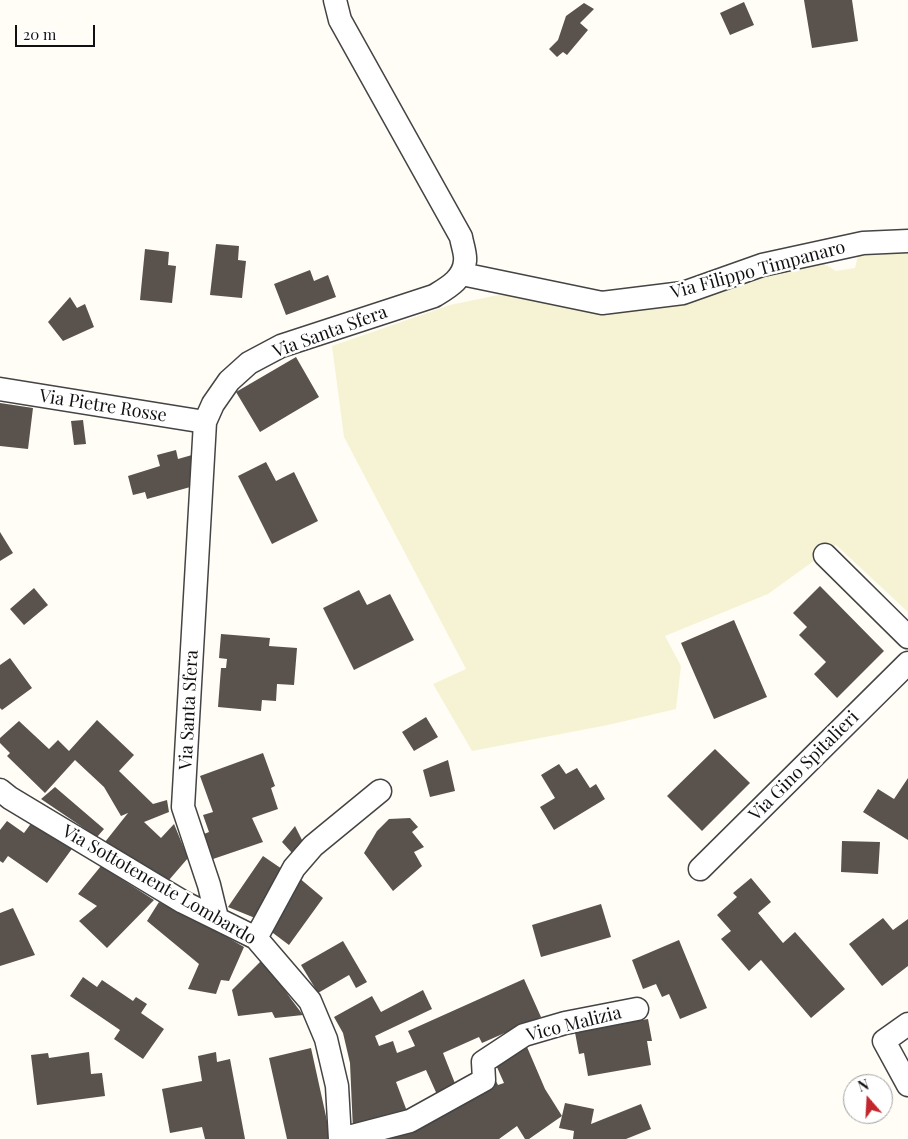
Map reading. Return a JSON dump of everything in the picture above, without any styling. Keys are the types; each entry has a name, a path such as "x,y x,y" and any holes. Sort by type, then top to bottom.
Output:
{"street":[{"path":"335,0 340,20 461,237 466,260 462,274"},
{"name":"Via Filippo Timpanaro","path":"462,274 602,303 682,293 762,265 863,243 908,241"},
{"name":"Via Santa Sfera","path":"217,918 209,885 183,807 205,422 213,404 229,380 249,363 281,346 434,296 449,287 462,274"},
{"name":"Via Pietre Rosse","path":"0,389 205,422"},
{"path":"825,555 908,637"},
{"name":"Via Gino Spitalieri","path":"700,869 908,663"},
{"name":"Via Sottotenente Lombardo","path":"0,790 18,803 183,902 256,938 310,1001 326,1040 337,1086 340,1139"},
{"path":"256,938 294,868 313,846 380,791"},
{"name":"Vico Malizia","path":"340,1139 410,1121 440,1105 484,1080 483,1062 524,1035 565,1023 637,1009"},
{"path":"884,1041 908,1024"},
{"path":"884,1041 908,1045"},
{"path":"884,1041 908,1085"}],"shaded area":[{"path":"908,249 908,612 836,545 768,594 665,636 681,666 676,709 608,725 472,751 433,684 466,669 344,437 332,346 450,305 498,295 545,299 600,309 666,308 688,303 720,287 821,262 836,271 855,268 858,255"}],"building":[{"path":"804,0 852,0 858,41 812,48"},
{"path":"744,2 754,25 730,35 720,13"},
{"path":"584,3 594,9 580,23 588,30 567,55 563,52 557,57 549,49 558,40 566,16"},
{"path":"216,244 239,246 238,260 246,261 242,298 210,295"},
{"path":"145,249 169,252 168,265 176,266 172,303 140,300"},
{"path":"310,270 314,281 328,275 336,297 286,315 274,284"},
{"path":"70,297 77,308 85,304 94,327 63,341 48,322"},
{"path":"296,357 319,397 260,432 236,392"},
{"path":"0,403 33,408 28,449 0,446"},
{"path":"83,420 86,444 74,445 71,421"},
{"path":"176,450 178,459 192,455 194,486 147,499 145,492 133,495 128,476 160,466 157,455"},
{"path":"266,462 276,481 294,472 318,521 272,544 238,476"},
{"path":"0,532 13,553 0,561"},
{"path":"820,586 884,651 837,698 814,674 826,662 799,635 807,627 793,613"},
{"path":"34,588 48,605 24,625 10,609"},
{"path":"359,590 367,605 390,594 414,640 354,670 323,608"},
{"path":"734,620 767,697 714,719 681,643"},
{"path":"221,634 270,638 269,646 297,648 294,685 277,684 276,701 262,700 261,711 218,707 221,668 226,668 227,659 219,658"},
{"path":"10,658 32,688 2,710 0,708 0,665"},
{"path":"426,717 438,737 414,751 402,732"},
{"path":"97,720 134,755 119,771 153,804 167,800 169,812 144,822 161,838 174,824 188,858 169,880 105,842 128,813 121,816 104,787 75,760 45,793 7,756 10,753 0,743 0,738 19,721 49,749 58,740 69,751"},
{"path":"715,749 750,783 702,831 667,796"},
{"path":"263,753 275,786 271,788 278,809 252,818 263,842 213,859 204,834 209,832 203,815 213,812 200,776"},
{"path":"448,760 455,791 430,797 423,770"},
{"path":"559,764 566,774 577,768 590,788 596,784 605,799 554,830 540,807 555,798 541,775"},
{"path":"908,778 908,840 863,812 878,789 894,799"},
{"path":"55,787 104,829 97,837 41,799"},
{"path":"35,818 74,846 47,883 8,856 3,863 0,861 0,830 7,821 24,833"},
{"path":"410,818 418,827 412,832 424,847 414,852 422,866 393,891 364,853 377,831 389,819"},
{"path":"295,826 303,842 293,854 282,842"},
{"path":"842,841 880,842 878,874 841,872"},
{"path":"263,856 282,869 255,918 228,907"},
{"path":"101,866 154,900 107,948 79,921 97,906 78,894"},
{"path":"298,877 323,898 289,945 269,930"},
{"path":"751,878 771,902 758,913 783,943 795,932 845,989 811,1018 761,960 749,971 721,939 731,931 717,915 737,897 733,893"},
{"path":"159,902 244,947 229,981 221,980 216,994 188,989 199,964 147,921"},
{"path":"601,904 611,937 541,957 532,925"},
{"path":"13,908 35,955 0,966 0,913"},
{"path":"883,918 893,930 908,919 908,966 882,986 849,944"},
{"path":"679,940 707,1008 680,1019 669,994 662,997 656,984 643,989 632,960"},
{"path":"343,941 367,982 356,988 349,975 318,993 301,965"},
{"path":"263,959 303,1015 275,1018 272,1012 238,1016 232,990"},
{"path":"83,977 97,987 102,980 133,1001 136,997 147,1004 141,1013 164,1029 143,1059 114,1039 120,1030 70,996"},
{"path":"524,979 541,1017 482,1043 479,1037 443,1053 458,1091 439,1099 426,1070 396,1082 408,1114 353,1130 350,1063 343,1033 334,1017 372,996 381,1012 423,990 432,1009 375,1036 379,1046 393,1041 397,1053 415,1046 408,1031"},
{"path":"616,1019 617,1024 648,1019 652,1041 647,1041 651,1065 588,1076 584,1053 579,1054 574,1027"},
{"path":"524,1040 545,1089 562,1116 529,1139 525,1139 517,1126 499,1139 359,1139 495,1079 498,1085 504,1083 496,1065"},
{"path":"311,1048 331,1139 287,1139 269,1058"},
{"path":"89,1052 91,1074 102,1073 105,1096 37,1105 31,1055 48,1053 49,1058"},
{"path":"216,1052 217,1062 230,1059 245,1139 205,1139 202,1127 170,1133 162,1089 202,1081 198,1056"},
{"path":"565,1103 594,1109 591,1124 641,1104 651,1129 626,1139 573,1139 574,1131 559,1128"}]}
